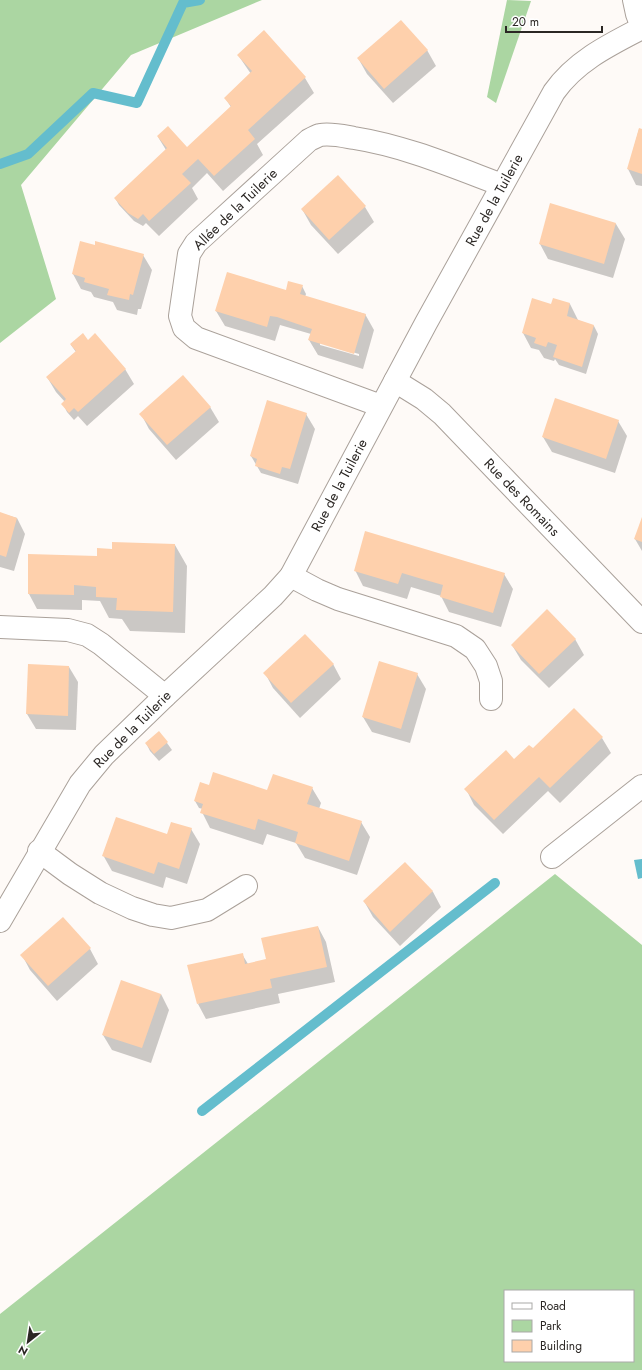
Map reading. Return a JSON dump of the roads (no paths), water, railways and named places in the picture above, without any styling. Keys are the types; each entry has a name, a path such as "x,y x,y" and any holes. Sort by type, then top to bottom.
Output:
{"street":[{"path":"634,0 642,27"},
{"name":"Rue de la Tuilerie","path":"0,920 80,784 104,754 273,596 291,576 381,406 554,92 565,78 587,59 642,27"},
{"name":"Allée de la Tuilerie","path":"381,406 196,338 184,328 180,316 189,254 196,243 309,140 321,135 334,134 369,140 407,150 446,163 502,185"},
{"name":"Rue des Romains","path":"395,381 424,399 442,414 642,622"},
{"path":"291,576 338,599 456,636 475,649 486,666 491,681 491,699"},
{"path":"0,627 68,630 87,634 165,696"},
{"path":"552,856 642,786"},
{"path":"40,852 70,874 100,893 132,908 153,915 171,918 207,910 246,886"}],"water":[{"path":"642,859 642,878 638,879 634,860"}],"waterway":[{"path":"0,164 28,154 93,93 137,103 183,3 200,0"},
{"path":"202,1111 495,883"}]}
